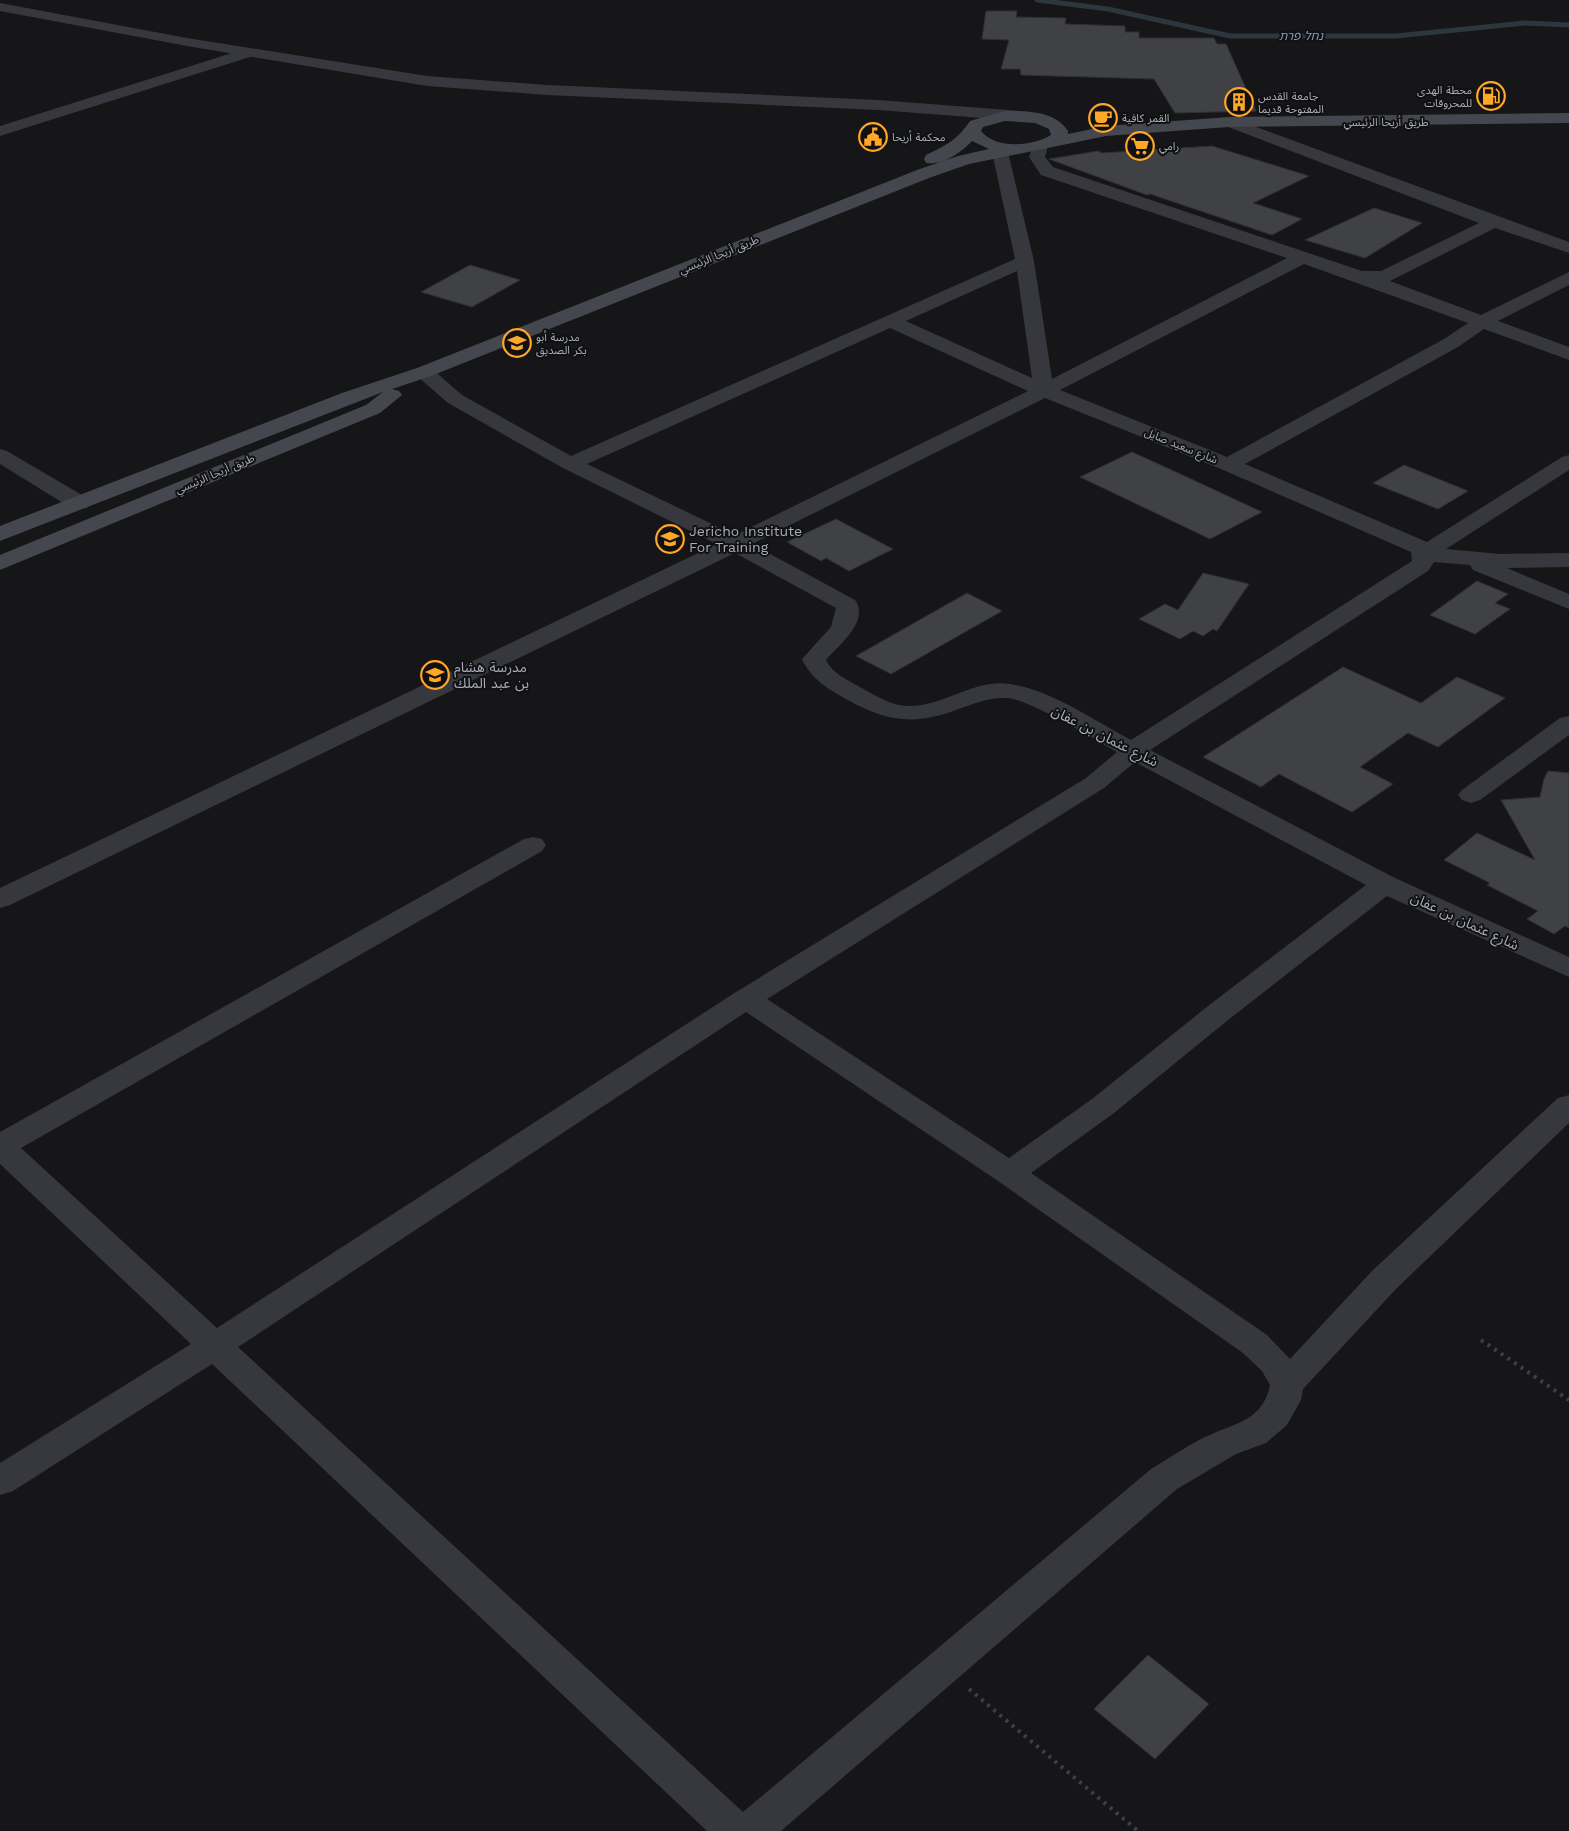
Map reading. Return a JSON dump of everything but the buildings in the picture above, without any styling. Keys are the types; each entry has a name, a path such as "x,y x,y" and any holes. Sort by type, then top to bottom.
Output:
{"main road":[{"path":"786,228 949,152 957,147 973,131 976,124 992,118 1027,117 1070,121 1229,122"},
{"path":"1027,117 1056,126 1060,131 1059,137 1046,144"},
{"name":"طريق أريحا الرئيسي","path":"0,534 349,397 424,372 922,174 964,160 1106,131 1229,122 1462,121 1569,118"},
{"path":"973,131 975,136 981,141 1009,150"},
{"name":"طريق أريحا الرئيسي","path":"0,563 372,408 424,372"}],"street":[{"path":"0,7 248,53 388,76 465,85 878,105 1027,117"},
{"path":"0,131 248,53"},
{"path":"878,105 950,120 973,131"},
{"path":"1229,122 1494,222 1569,248"},
{"path":"1044,391 1025,260 1029,182 1037,157 1046,144"},
{"path":"1009,150 1024,164 1029,182"},
{"path":"1009,150 1029,182 1302,258 1484,321 1569,354"},
{"path":"1360,277 1384,277 1494,222"},
{"path":"0,900 734,544 1044,391 1302,258"},
{"path":"570,464 1025,260"},
{"name":"شارع سعيد صايل","path":"890,321 1044,391 1228,465 1451,343 1484,321 1569,278"},
{"path":"424,372 455,399 570,464 734,544"},
{"path":"0,455 79,503"},
{"path":"1424,554 1569,460"},
{"path":"0,1480 214,1346 746,1000 1095,783 1121,763 1132,750 1420,566 1424,561 1424,554 1419,547 1228,465"},
{"name":"شارع عثمان بن عفان","path":"734,544 847,605 849,614 847,624 814,659 817,668 828,678 878,706 906,713 924,713 976,693 1006,690 1019,693 1060,712 1385,884 1569,968"},
{"path":"1424,554 1500,561 1569,560"},
{"path":"1461,557 1569,602"},
{"path":"1471,795 1569,723"},
{"path":"533,845 0,1146 735,1831"},
{"path":"1009,1172 1103,1106 1218,1013 1310,944 1385,884"},
{"path":"746,1000 1009,1172 1255,1344 1274,1362 1287,1384"},
{"path":"751,1831 1164,1478 1224,1444 1254,1433 1275,1415 1284,1400 1287,1384 1384,1280 1569,1105"}],"path":[{"path":"1481,1340 1569,1400"},
{"path":"943,1667 1138,1831"}],"waterway":[{"name":"נחל פרת","path":"1037,0 1108,9 1230,36 1396,36 1525,23 1569,25"}],"place":[{"name":"محطة الهدى للمحروقات","path":"1491,96"},
{"name":"جامعة القدس المفتوحة قديما","path":"1239,102"},
{"name":"القمر كافية","path":"1103,118"},
{"name":"محكمة أريحا","path":"873,137"},
{"name":"رامي","path":"1140,146"},
{"name":"مدرسة أبو بكر الصديق","path":"517,343"},
{"name":"Jericho Institute For Training","path":"670,539"},
{"name":"مدرسة هشام بن عبد الملك","path":"435,675"}]}
